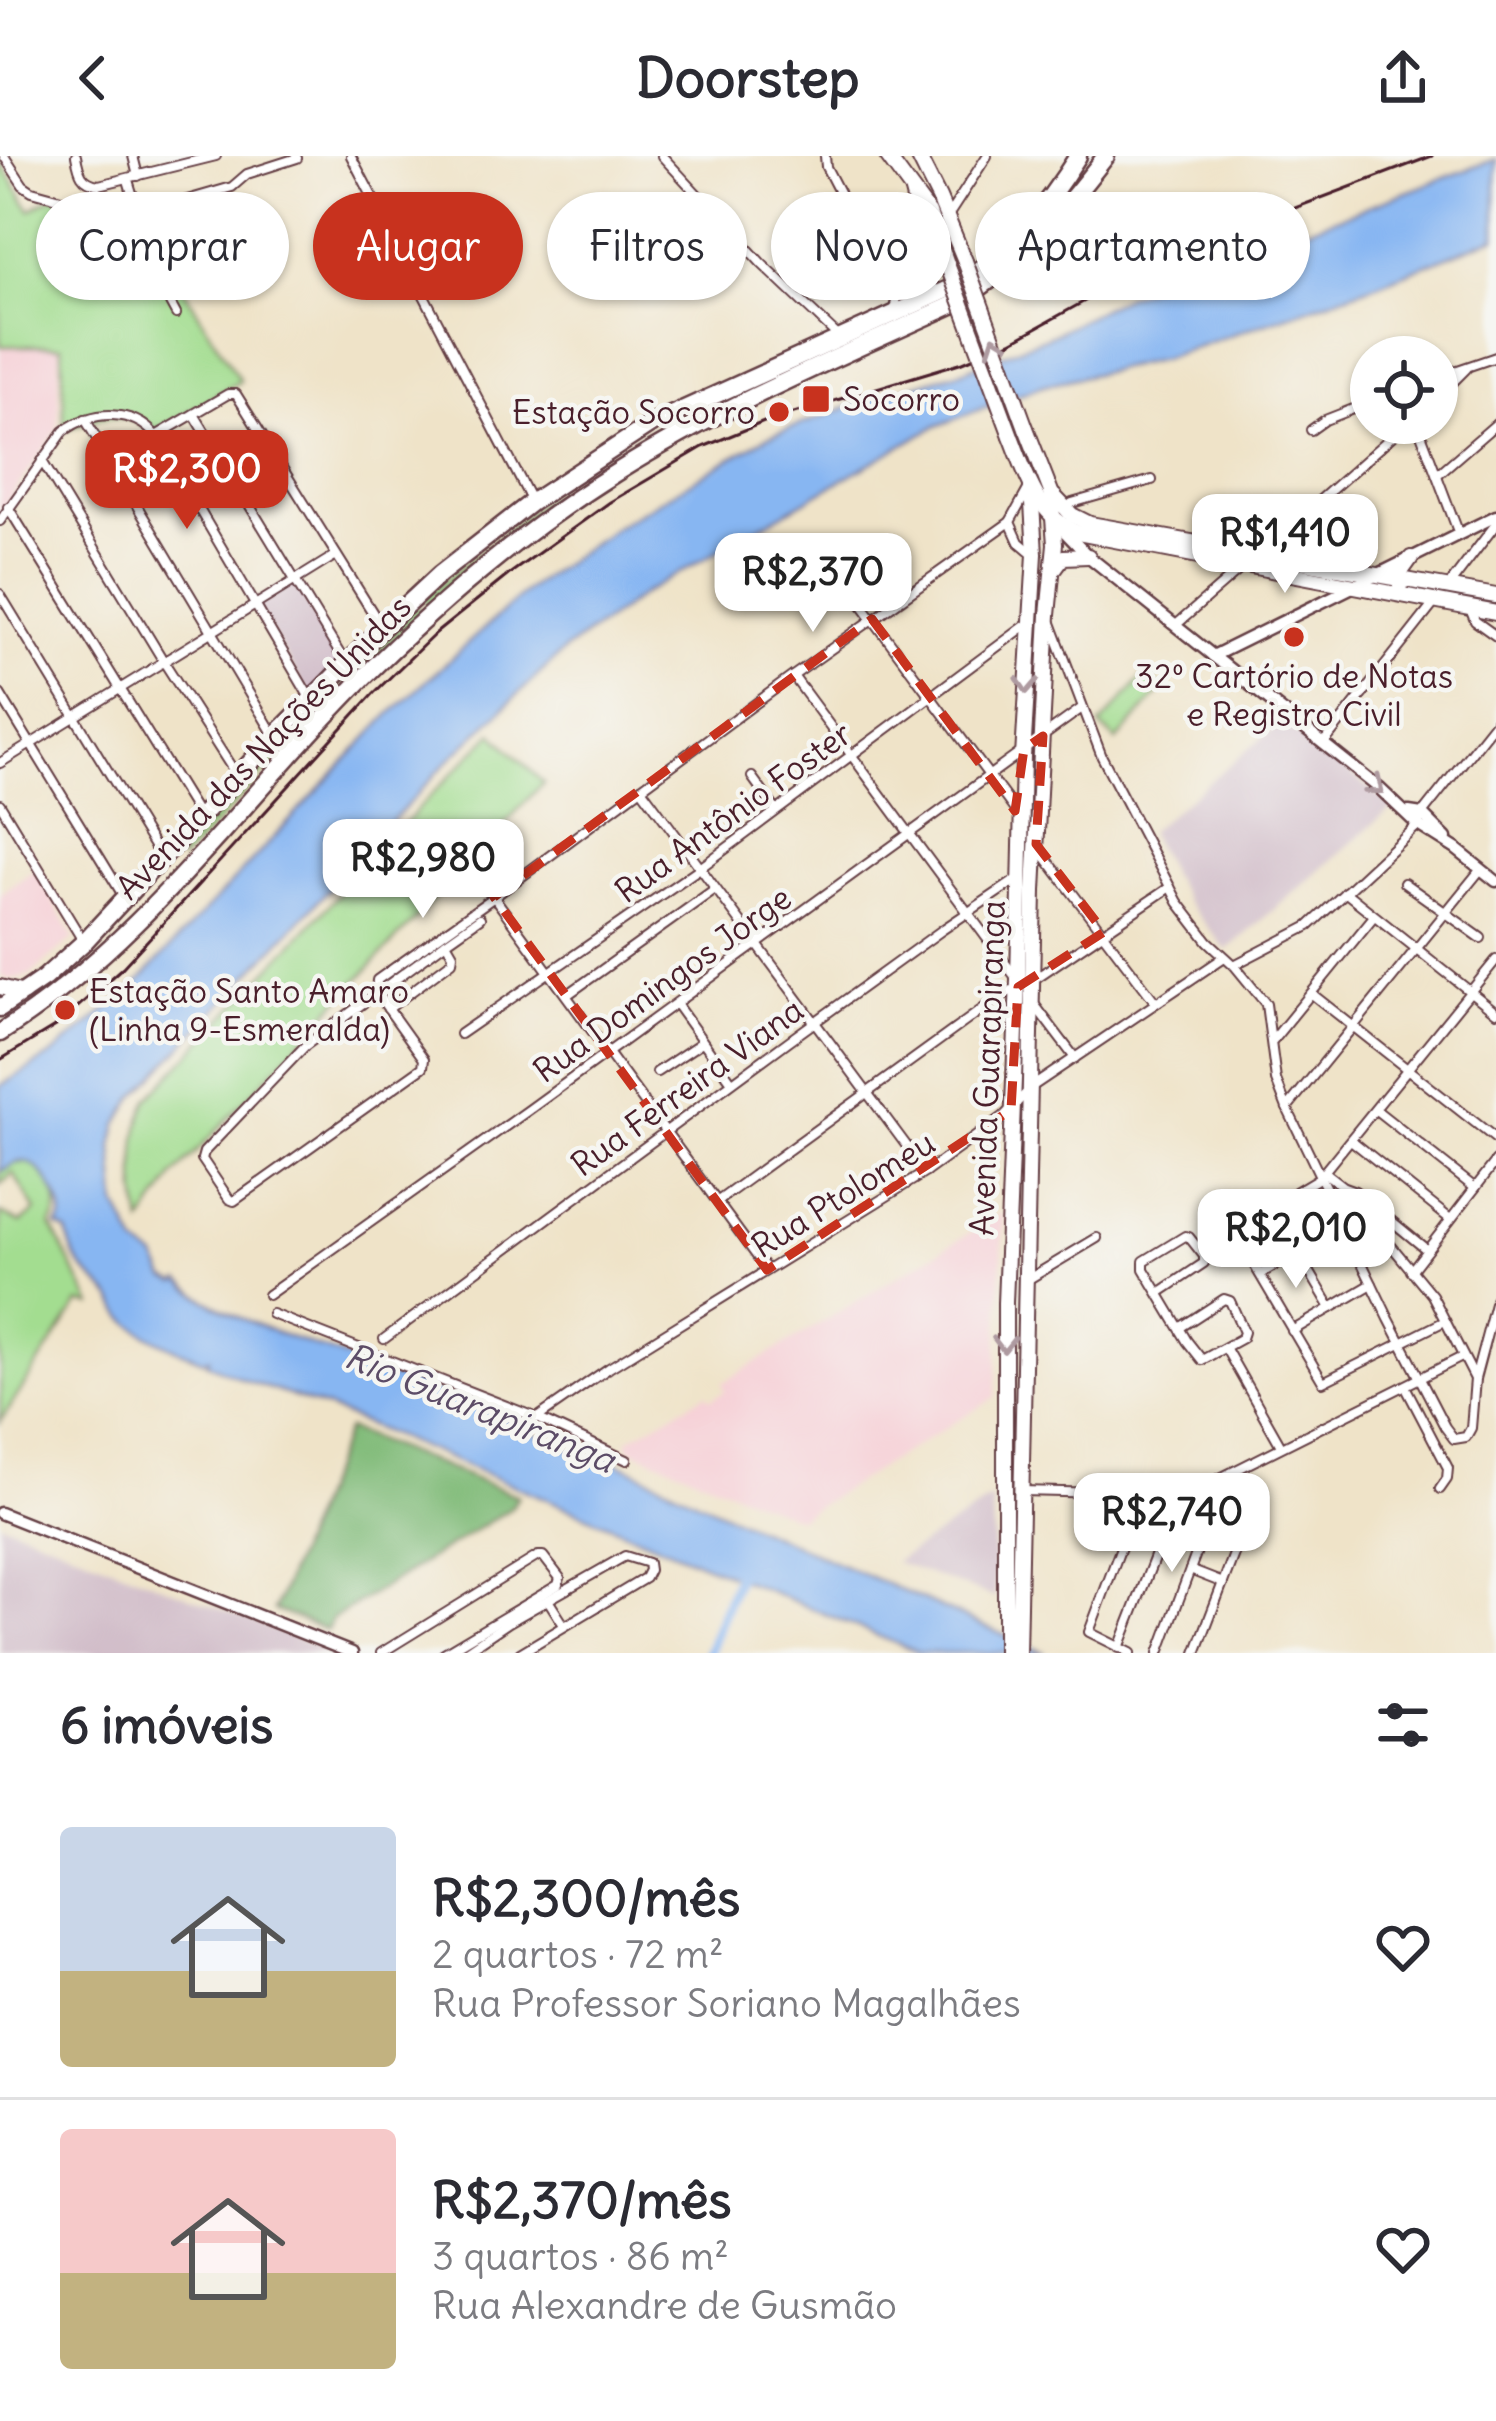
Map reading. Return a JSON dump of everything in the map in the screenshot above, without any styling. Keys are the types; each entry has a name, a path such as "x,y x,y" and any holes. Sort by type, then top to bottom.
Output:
{"highway":[{"name":"Avenida das Nações Unidas","path":"0,1008 84,942 274,736 440,574 532,502 652,424 960,284 1023,232 1078,156"},
{"name":"Avenida das Nações Unidas","path":"0,1030 45,1002 108,950 374,668 543,521 673,438 982,287 1028,250 1102,156"},
{"path":"179,842 174,859 184,868"}],"main road":[{"path":"887,156 911,192"},
{"path":"918,156 935,192"},
{"path":"951,228 1051,492 1081,521 1252,559 1336,589 1357,586 1496,613"},
{"path":"951,275 1031,485 1055,521 1087,536 1378,574 1496,596"},
{"name":"Avenida Guarapiranga","path":"1005,1653 1020,1491 1033,1003 1023,983 1021,878 1035,554 1031,485"},
{"name":"Avenida Guarapiranga","path":"1018,1653 1003,1467 1007,1241 1011,1109 1036,845 1053,572 1051,492"},
{"path":"1053,572 1063,557 1088,556"},
{"path":"1406,595 1400,578 1411,558"},
{"path":"0,986 24,993"},
{"path":"1007,1241 1027,1253"},
{"path":"1003,1467 1010,1489 1020,1491"}],"street":[{"path":"4,156 22,185 32,191 173,232 163,250 161,276 162,291 176,314"},
{"path":"76,156 80,175 99,185 215,156"},
{"path":"133,156 135,201 148,211 232,187 247,174 297,158"},
{"path":"351,156 532,502"},
{"path":"662,156 762,264 840,338"},
{"path":"825,156 826,167 897,304 890,316"},
{"path":"951,212 987,156"},
{"path":"1458,370 1495,361"},
{"path":"1458,377 1467,368"},
{"path":"156,436 228,394 238,397 382,628"},
{"path":"1311,430 1350,410"},
{"path":"0,521 64,431 85,419 116,414 138,420 156,436 310,699"},
{"path":"194,414 346,664"},
{"path":"85,419 274,736"},
{"path":"1437,476 1496,424"},
{"path":"1174,626 1383,444"},
{"path":"1425,444 1459,535"},
{"path":"42,461 238,778"},
{"path":"1072,503 1153,480"},
{"path":"497,900 483,916 376,992 305,1046 204,1152 202,1159 229,1199 234,1201 423,1067 424,1059 376,992 377,980 497,900 641,788 1010,521 1031,485"},
{"path":"1051,492 1072,503 1081,521"},
{"path":"8,507 201,819"},
{"path":"1357,586 1496,520"},
{"path":"1448,587 1492,539 1496,520"},
{"path":"1010,521 1018,542 1035,554"},
{"path":"1055,521 1088,556 1496,881"},
{"path":"0,763 336,555"},
{"path":"844,580 1023,821"},
{"path":"1214,656 1336,589"},
{"path":"0,594 162,859"},
{"path":"1323,745 1436,601"},
{"path":"1469,608 1475,621 1496,636"},
{"path":"1048,615 1102,757 1190,920 1266,1004 1276,1080 1286,1108 1372,1285 1456,1440 1470,1433 1474,1379 1496,1300"},
{"name":"Rua Antônio Foster","path":"460,1034 700,868 1030,622"},
{"path":"793,676 1023,983"},
{"path":"0,694 125,898"},
{"name":"Rua Domingos Jorge","path":"268,1295 1082,708"},
{"path":"1234,965 1309,926 1420,819 1496,721"},
{"path":"752,777 776,811"},
{"path":"641,788 926,1172"},
{"path":"0,804 84,942"},
{"path":"1036,845 1156,1003"},
{"path":"1286,1108 1481,869"},
{"name":"Rua Ferreira Viana","path":"384,1339 732,1082 1021,878"},
{"path":"1404,883 1481,938"},
{"path":"718,1202 995,1000 1171,886"},
{"path":"567,995 716,889"},
{"path":"1345,892 1496,1012"},
{"path":"497,900 767,1270"},
{"path":"1272,1041 1374,916"},
{"path":"388,1009 452,962 446,942"},
{"name":"Rua Ptolomeu","path":"537,1418 609,1368 926,1172 1011,1109 1029,1088 1223,958"},
{"path":"1200,1249 1322,1175 1496,960"},
{"path":"1312,994 1496,1139"},
{"path":"1033,1003 1075,1058"},
{"path":"676,1004 732,1082"},
{"path":"657,1072 702,1042"},
{"path":"1376,1110 1475,1188"},
{"path":"1352,1140 1450,1219"},
{"path":"1411,1271 1496,1161"},
{"path":"1322,1175 1355,1191 1427,1250"},
{"path":"1342,1186 1432,1295 1474,1379"},
{"path":"1260,1274 1343,1227"},
{"path":"1233,1229 1321,1381 1445,1321"},
{"path":"1159,1293 1204,1264 1191,1238 1185,1236 1143,1264 1159,1293 1202,1360 1242,1338 1244,1332 1230,1301 1224,1299 1181,1327"},
{"path":"1025,1281 1097,1238"},
{"path":"1298,1252 1331,1308"},
{"path":"1292,1331 1372,1285"},
{"path":"272,1314 537,1418 627,1460"},
{"path":"1226,1348 1282,1447"},
{"path":"1020,1491 1183,1495 1462,1357"},
{"path":"1405,1386 1448,1468 1440,1489"},
{"path":"1196,1653 1243,1531 1215,1480"},
{"path":"1131,1653 1089,1632 1141,1494"},
{"path":"1160,1653 1203,1535 1183,1495"},
{"path":"1119,1648 1183,1495"},
{"path":"0,1513 352,1653"},
{"path":"382,1653 399,1649 538,1556 553,1567 558,1585 444,1653"},
{"path":"464,1653 625,1556 648,1564 645,1578 520,1653"},
{"path":"1190,1570 1223,1583"},
{"path":"548,1600 564,1625"}],"highlighted area":[{"path":"872,619 1015,811 1024,749 1043,736 1036,844 1104,932 1018,987 1011,1110 767,1270 494,897"}],"shaded area":[{"path":"60,346 58,429 0,512 0,348"},
{"path":"295,580 342,666 311,699 256,606"},
{"path":"1283,721 1393,807 1227,950 1186,902 1148,832"},
{"path":"35,869 74,938 31,975 10,980 0,971 0,895"},
{"path":"1004,1212 996,1397 798,1518 630,1449 627,1440 706,1394 711,1399 725,1391 722,1383"},
{"path":"992,1499 995,1598 895,1562"},
{"path":"0,1522 279,1632 333,1653 0,1653"}],"green space":[{"path":"0,160 30,210 36,207 36,300 190,300 240,381 157,431 133,420 111,418 64,431 62,346 0,346"},
{"path":"721,400 721,405 588,479 429,606 423,598 544,500 660,426"},
{"path":"415,606 422,612 351,681 345,681 317,711 317,717 179,860 179,853 350,668"},
{"path":"1146,674 1162,689 1117,741 1100,726"},
{"path":"493,733 543,783 174,1176 142,1224 136,1161 148,1099"},
{"path":"30,1162 54,1191 57,1208 51,1225 92,1305 79,1303 0,1422 0,1213 21,1223 36,1211 13,1173 0,1186 0,1172 15,1163"},
{"path":"347,1429 518,1496 511,1508 332,1619 327,1630 274,1610"}],"water":[{"path":"1496,159 1496,237 1161,359 1040,386 934,427 646,592 565,650 450,759 133,1099 118,1124 113,1146 117,1205 137,1246 156,1258 166,1279 181,1281 246,1320 370,1367 373,1376 405,1380 460,1399 583,1456 612,1460 1045,1653 919,1653 329,1409 247,1381 207,1363 209,1358 203,1360 172,1347 126,1319 83,1268 67,1232 57,1226 62,1219 60,1204 39,1170 23,1162 0,1172 0,1086 52,1055 131,990 388,716 529,588 618,525 769,436 962,371 1054,334 1119,300 1310,300 1310,228"}],"waterway":[{"path":"708,1653 741,1566"}],"railway":[{"path":"0,1060 56,1026 123,967 374,693 436,633 610,502 703,447 764,422 963,362 1195,246 1432,156"}],"place":[{"name":"Socorro","path":"816,399"},
{"name":"Estação Socorro","path":"779,412"},
{"name":"32º Cartório de Notas e Registro Civil","path":"1294,637"},
{"name":"Estação Santo Amaro (Linha 9-Esmeralda)","path":"65,1010"}],"water label":[{"name":"Rio Guarapiranga","path":"480,1408"}]}
